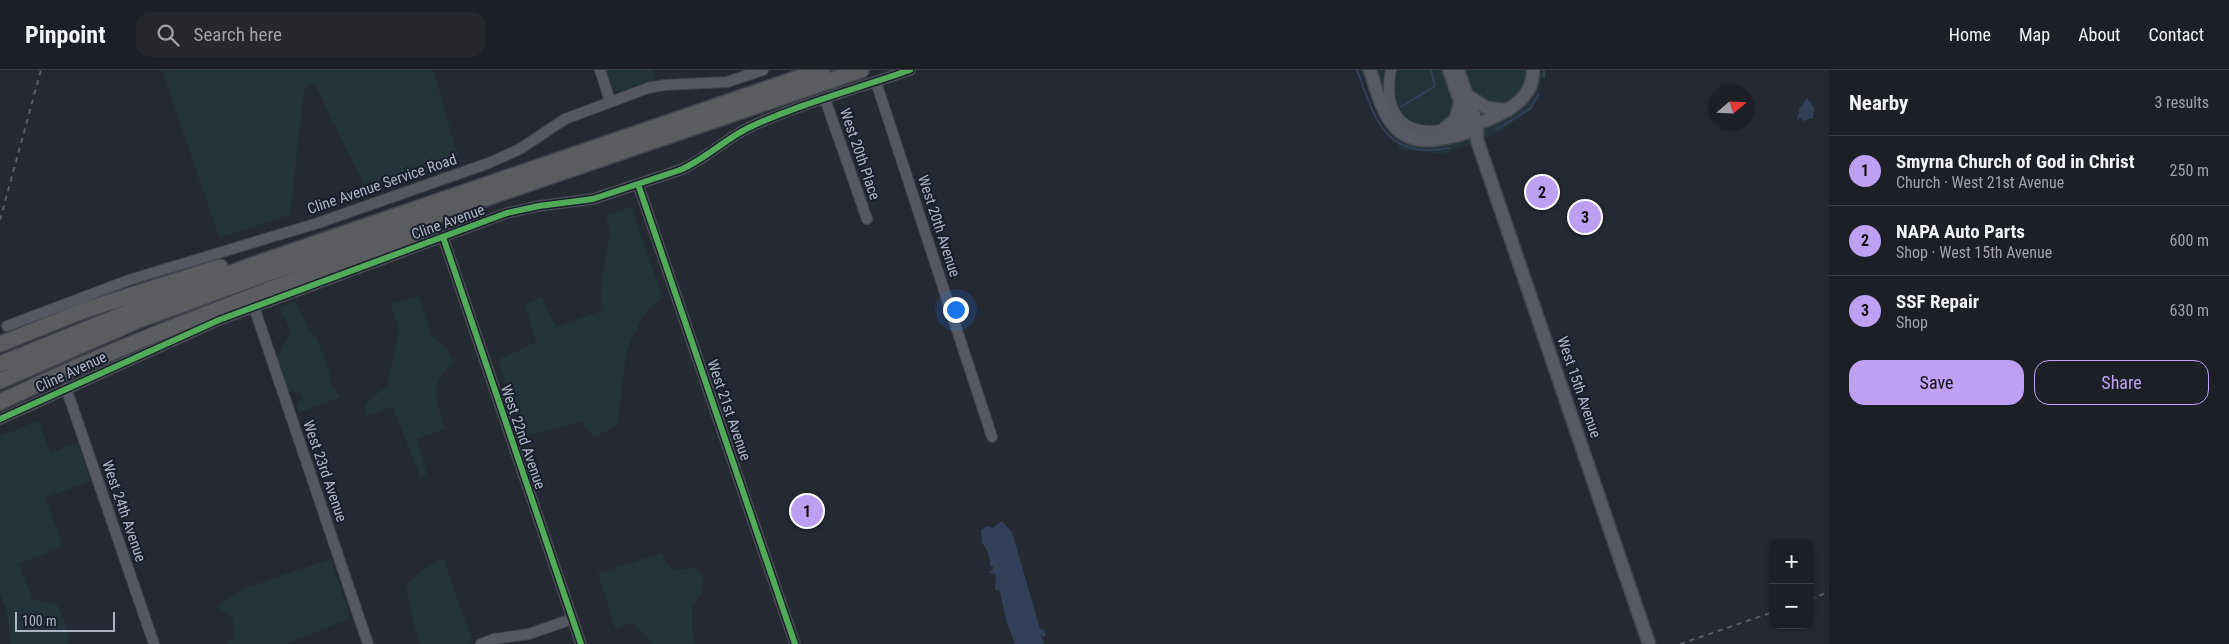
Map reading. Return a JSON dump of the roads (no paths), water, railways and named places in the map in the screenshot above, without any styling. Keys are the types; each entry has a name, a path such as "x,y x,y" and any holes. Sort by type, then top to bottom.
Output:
{"highway":[{"name":"Cline Avenue","path":"0,364 166,297 264,261 822,70"},
{"name":"Cline Avenue","path":"0,380 139,320 300,262 861,70"},
{"path":"0,402 42,382 207,312 358,256 458,216 484,199"},
{"path":"0,344 86,310 232,263 264,261"}],"main road":[{"path":"1370,70 1386,118 1400,131 1411,137 1426,141 1473,130 1508,110 1528,90 1533,77 1533,70"},
{"name":"West 15th Avenue","path":"1449,70 1463,98"},
{"name":"West 15th Avenue","path":"1458,70 1463,98 1473,130 1649,644"},
{"path":"1444,129 1456,119 1463,98 1487,108 1508,110"}],"street":[{"path":"600,70 610,101"},
{"name":"Cline Avenue Service Road","path":"7,326 129,280 318,223 488,163 520,149 565,119 610,101 657,86 727,82 763,70"},
{"name":"Cline Avenue","path":"0,419 154,348 254,307 520,210 593,199 688,166 748,128 910,70"},
{"path":"1390,70 1388,96 1391,107 1398,118 1410,126 1423,130 1473,130"},
{"name":"West 20th Avenue","path":"876,82 992,437"},
{"name":"West 20th Place","path":"825,99 867,219"},
{"name":"West 21st Avenue","path":"638,184 795,644"},
{"name":"West 22nd Avenue","path":"443,237 581,644"},
{"name":"West 23rd Avenue","path":"254,307 368,644"},
{"name":"West 24th Avenue","path":"66,388 154,644"},
{"path":"481,644 500,638 529,634 572,619"}],"water":[{"path":"1807,98 1814,108 1813,118 1803,121 1800,117 1798,121 1797,116 1800,112 1798,111"},
{"path":"1002,521 1012,532 1040,629 1043,629 1046,635 1044,637 1041,635 1044,644 1015,644 1007,623 1000,592 995,589 996,575 989,572 993,569 993,566 990,567 986,547 982,543 981,530 987,526 992,528"}],"waterway":[{"path":"1357,70 1377,119 1386,132 1397,142 1410,148 1427,150 1449,148"},
{"path":"1401,107 1435,86 1431,70"},
{"path":"1544,70 1544,77"},
{"path":"1497,129 1530,109 1539,94"}],"railway":[{"path":"0,220 41,70"},
{"path":"1814,598 1829,592"},
{"path":"1680,644 1769,613"}],"place":[{"name":"NAPA Auto Parts","path":"1542,192"},
{"name":"SSF Repair","path":"1585,217"},
{"name":"Smyrna Church of God in Christ","path":"807,511"}]}
